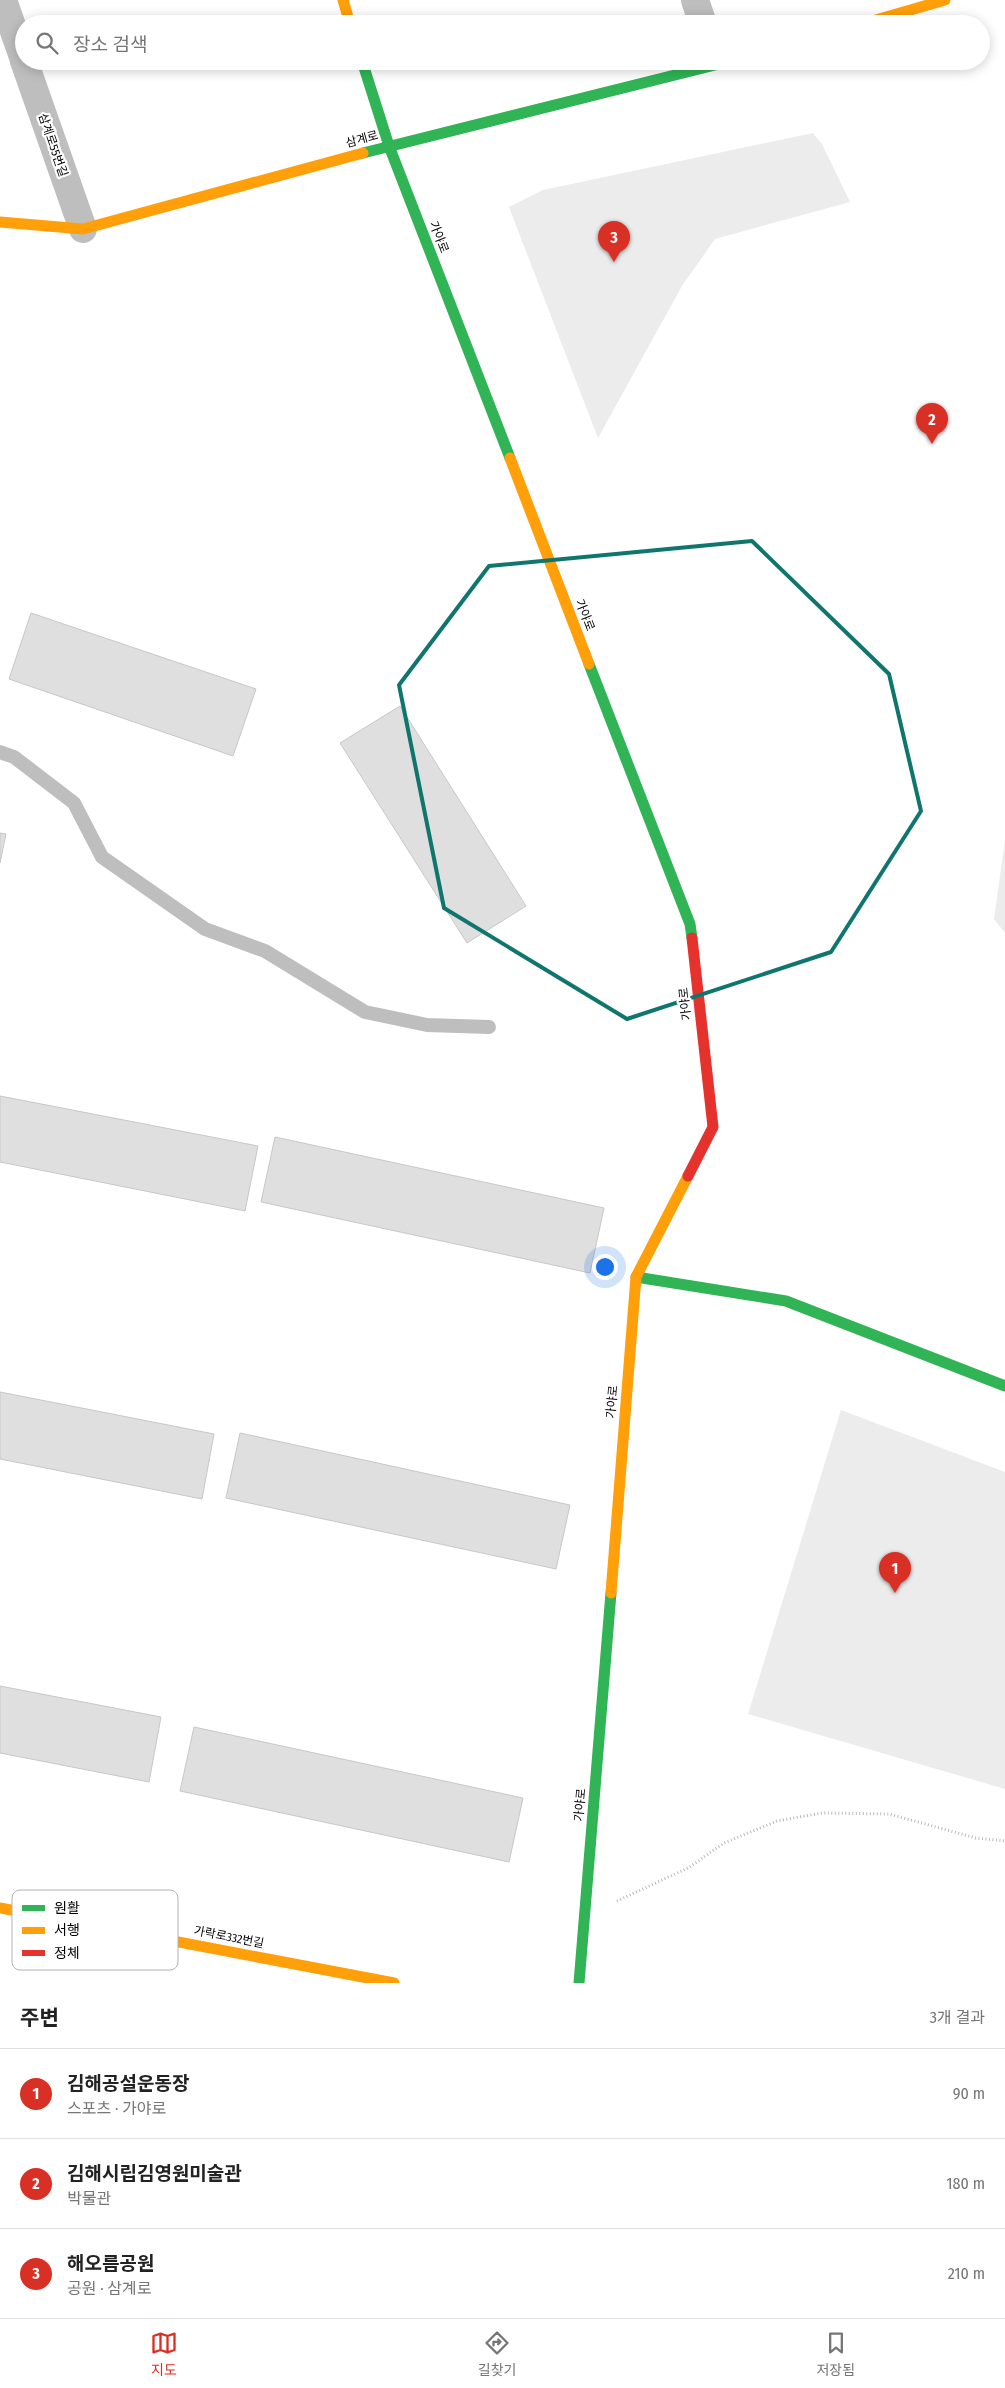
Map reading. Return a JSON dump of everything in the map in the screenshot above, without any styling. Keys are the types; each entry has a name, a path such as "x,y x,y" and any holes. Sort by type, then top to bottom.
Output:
{"main road":[{"path":"343,0 347,15"},
{"path":"893,15 945,0"},
{"name":"가야로","path":"365,70 389,146 690,924 713,1127 636,1277 579,1983"},
{"name":"삼계로","path":"0,222 83,229 389,146 690,70"},
{"path":"636,1277 786,1301 1005,1386"},
{"name":"가락로332번길","path":"178,1942 394,1983"}],"street":[{"name":"삼계로55번길","path":"3,0 15,35"},
{"path":"695,0 700,15"},
{"name":"삼계로55번길","path":"27,70 83,229"}],"lane":[{"path":"0,752 14,757 74,803 102,857 205,929 265,951 365,1012 428,1025 489,1027"}],"path":[{"path":"584,1916 688,1868 724,1843 786,1819 822,1813 889,1814 976,1838 1005,1841"}],"highlighted area":[{"path":"752,541 889,674 921,811 831,952 627,1019 444,908 399,685 489,566"}],"shaded area":[{"path":"813,133 822,144 850,202 715,239 682,286 598,438 509,207 543,190"},
{"path":"1005,840 1005,933 994,919"},
{"path":"841,1410 1005,1472 1005,1789 748,1714"}],"building":[{"path":"31,613 256,689 233,756 9,679"},
{"path":"400,706 526,906 467,943 340,743"},
{"path":"0,833 6,834 0,863"},
{"path":"0,1096 258,1146 245,1211 0,1162"},
{"path":"275,1137 604,1208 590,1273 261,1202"},
{"path":"0,1392 214,1434 202,1499 0,1459"},
{"path":"240,1433 570,1505 556,1569 226,1498"},
{"path":"0,1686 161,1717 149,1782 0,1753"},
{"path":"194,1727 523,1798 509,1862 180,1791"}],"traffic: fast":[{"path":"365,70 389,146 510,458"},
{"path":"363,153 695,70"},
{"path":"589,664 690,924 692,938"},
{"path":"636,1277 786,1301 1005,1386"},
{"path":"579,1983 611,1593"}],"traffic: slow":[{"path":"343,0 347,15"},
{"path":"893,15 945,0"},
{"path":"0,222 83,229 363,153"},
{"path":"510,458 589,664"},
{"path":"611,1593 636,1277 688,1176"},
{"path":"0,1908 12,1910"},
{"path":"178,1942 394,1983"}],"traffic: jam":[{"path":"688,1176 713,1127 692,938"}],"place":[{"name":"해오름공원","path":"614,262"},
{"name":"김해시립김영원미술관","path":"932,444"},
{"name":"김해공설운동장","path":"895,1593"}]}
